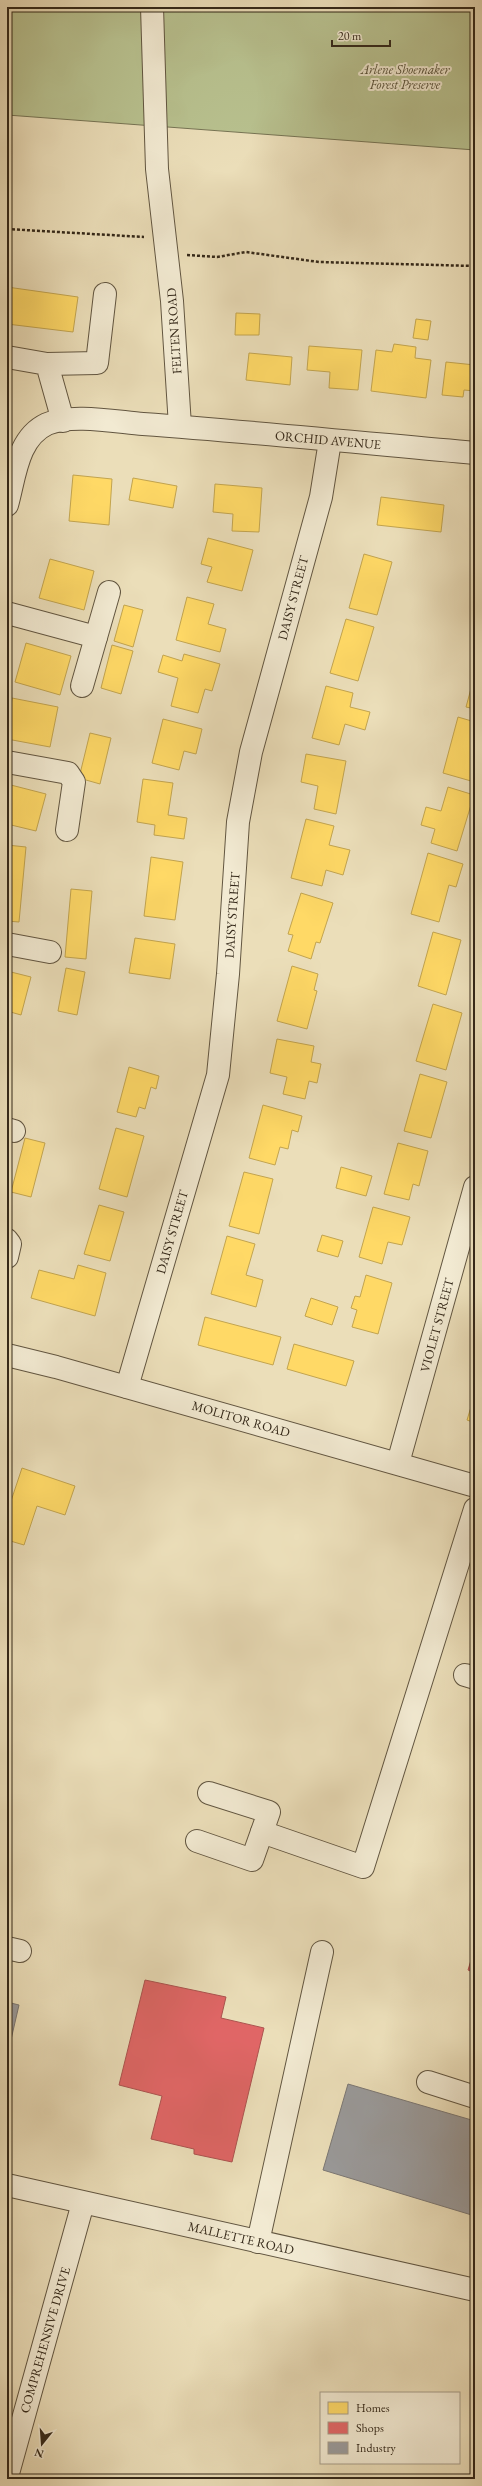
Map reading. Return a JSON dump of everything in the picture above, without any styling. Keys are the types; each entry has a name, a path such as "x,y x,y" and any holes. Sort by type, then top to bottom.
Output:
{"street":[{"name":"FELTEN ROAD","path":"152,7 157,169 172,301 180,426"},
{"path":"7,357 47,364 97,363 105,294"},
{"path":"47,364 63,420"},
{"path":"7,505 20,455 26,443 42,427 63,420 180,426"},
{"name":"ORCHID AVENUE","path":"180,426 330,441 475,453"},
{"name":"DAISY STREET","path":"127,1387 218,1075 228,974 238,822 248,768 321,497 330,441"},
{"path":"82,686 109,592"},
{"path":"7,613 96,637"},
{"path":"7,762 68,773 74,782 67,830"},
{"path":"7,944 50,952"},
{"name":"VIOLET STREET","path":"398,1463 475,1187"},
{"path":"7,1240 10,1244 7,1257"},
{"name":"MOLITOR ROAD","path":"7,1355 127,1387 475,1486"},
{"path":"262,1832 363,1867 475,1509"},
{"path":"197,1841 252,1860 269,1812 209,1793"},
{"path":"258,2242 322,1952"},
{"path":"428,2082 475,2097"},
{"name":"MALLETTE ROAD","path":"7,2185 475,2290"},
{"name":"COMPREHENSIVE DRIVE","path":"7,2477 83,2203"}],"path":[{"path":"303,260 475,266"}],"green space":[{"name":"Arlene Shoemaker Forest Preserve","path":"7,7 475,7 475,150 7,115"}],"building: Homes":[{"path":"7,287 78,297 73,332 7,324"},
{"path":"236,313 260,314 259,335 235,335"},
{"path":"416,319 431,321 428,340 413,338"},
{"path":"394,344 416,347 415,358 431,360 426,398 371,391 376,350 392,352"},
{"path":"309,346 362,350 358,390 329,388 330,372 307,370"},
{"path":"249,353 292,357 290,385 246,380"},
{"path":"446,362 475,365 475,391 464,390 463,397 442,395"},
{"path":"73,475 112,479 109,525 69,521"},
{"path":"133,478 177,486 173,508 129,500"},
{"path":"215,484 262,488 259,532 232,531 233,514 213,512"},
{"path":"381,497 444,505 441,532 377,525"},
{"path":"208,538 253,550 242,591 207,582 212,567 201,564"},
{"path":"364,554 392,562 377,615 349,608"},
{"path":"50,559 94,571 84,610 39,598"},
{"path":"187,597 214,604 208,624 226,629 220,652 176,640"},
{"path":"124,605 143,610 133,647 114,641"},
{"path":"346,619 374,627 358,681 330,673"},
{"path":"26,643 71,656 60,695 15,682"},
{"path":"112,645 133,651 121,694 101,688"},
{"path":"184,654 220,664 212,691 205,689 198,713 171,706 178,678 158,672 163,655 182,661"},
{"path":"475,674 475,709 466,707"},
{"path":"326,686 353,693 350,707 370,712 365,730 345,724 339,745 312,738"},
{"path":"12,698 58,707 50,747 7,739"},
{"path":"458,717 475,722 475,766 471,781 443,773"},
{"path":"163,719 202,729 196,754 184,751 179,770 152,763"},
{"path":"90,733 111,738 100,784 79,778"},
{"path":"306,754 346,761 336,814 314,809 318,786 301,782"},
{"path":"143,779 173,783 168,815 187,818 184,839 154,835 155,825 137,822"},
{"path":"7,784 46,794 36,831 7,824"},
{"path":"448,787 474,795 457,851 431,843 435,829 421,825 426,807 441,811"},
{"path":"306,819 334,826 329,845 350,850 343,875 326,870 322,886 291,878"},
{"path":"7,845 26,847 19,922 7,921"},
{"path":"428,853 463,864 456,887 449,885 439,922 411,914"},
{"path":"151,857 183,862 175,920 144,916"},
{"path":"71,889 92,891 86,959 65,957"},
{"path":"301,893 333,903 320,943 316,942 311,959 288,951 293,935 288,934"},
{"path":"433,932 461,940 446,995 418,986"},
{"path":"135,938 175,944 170,979 129,973"},
{"path":"292,966 318,974 314,990 317,991 307,1029 277,1021"},
{"path":"66,968 85,972 77,1015 58,1011"},
{"path":"7,971 31,977 21,1015 7,1011"},
{"path":"433,1004 462,1013 446,1070 416,1061"},
{"path":"277,1039 314,1046 311,1062 321,1064 317,1083 309,1081 305,1099 283,1094 287,1077 270,1073"},
{"path":"129,1067 159,1076 156,1089 151,1087 145,1109 139,1107 136,1117 117,1112"},
{"path":"420,1074 447,1082 431,1138 404,1131"},
{"path":"263,1105 302,1116 298,1132 292,1130 288,1149 280,1147 275,1165 249,1158"},
{"path":"116,1128 144,1136 127,1197 99,1189"},
{"path":"25,1138 45,1143 31,1197 11,1192"},
{"path":"398,1143 428,1151 419,1186 413,1184 409,1200 384,1194"},
{"path":"341,1167 372,1176 366,1196 336,1188"},
{"path":"244,1172 273,1179 259,1234 229,1226"},
{"path":"99,1205 124,1212 110,1261 84,1254"},
{"path":"373,1207 410,1217 402,1245 388,1242 382,1264 359,1257"},
{"path":"322,1235 343,1241 338,1257 317,1251"},
{"path":"227,1236 255,1244 246,1275 263,1280 256,1307 211,1294"},
{"path":"78,1265 106,1273 95,1316 31,1298 39,1270 74,1279"},
{"path":"366,1275 392,1283 378,1334 352,1327 357,1310 351,1308 355,1296 360,1297"},
{"path":"311,1298 338,1307 332,1325 305,1316"},
{"path":"205,1317 281,1337 273,1365 198,1345"},
{"path":"294,1344 354,1361 346,1386 287,1369"},
{"path":"475,1394 475,1423 467,1420"},
{"path":"22,1468 75,1486 65,1515 37,1506 24,1545 7,1540 7,1513"},
{"path":"475,1647 475,1665 470,1664"}],"building: Shops":[{"path":"475,1947 475,1973 468,1970"},
{"path":"145,1980 226,1997 221,2018 264,2028 232,2162 194,2154 194,2149 151,2139 162,2096 119,2085"}],"building: Industry":[{"path":"7,2002 19,2005 7,2057"},
{"path":"348,2084 475,2121 475,2216 323,2170"}]}
